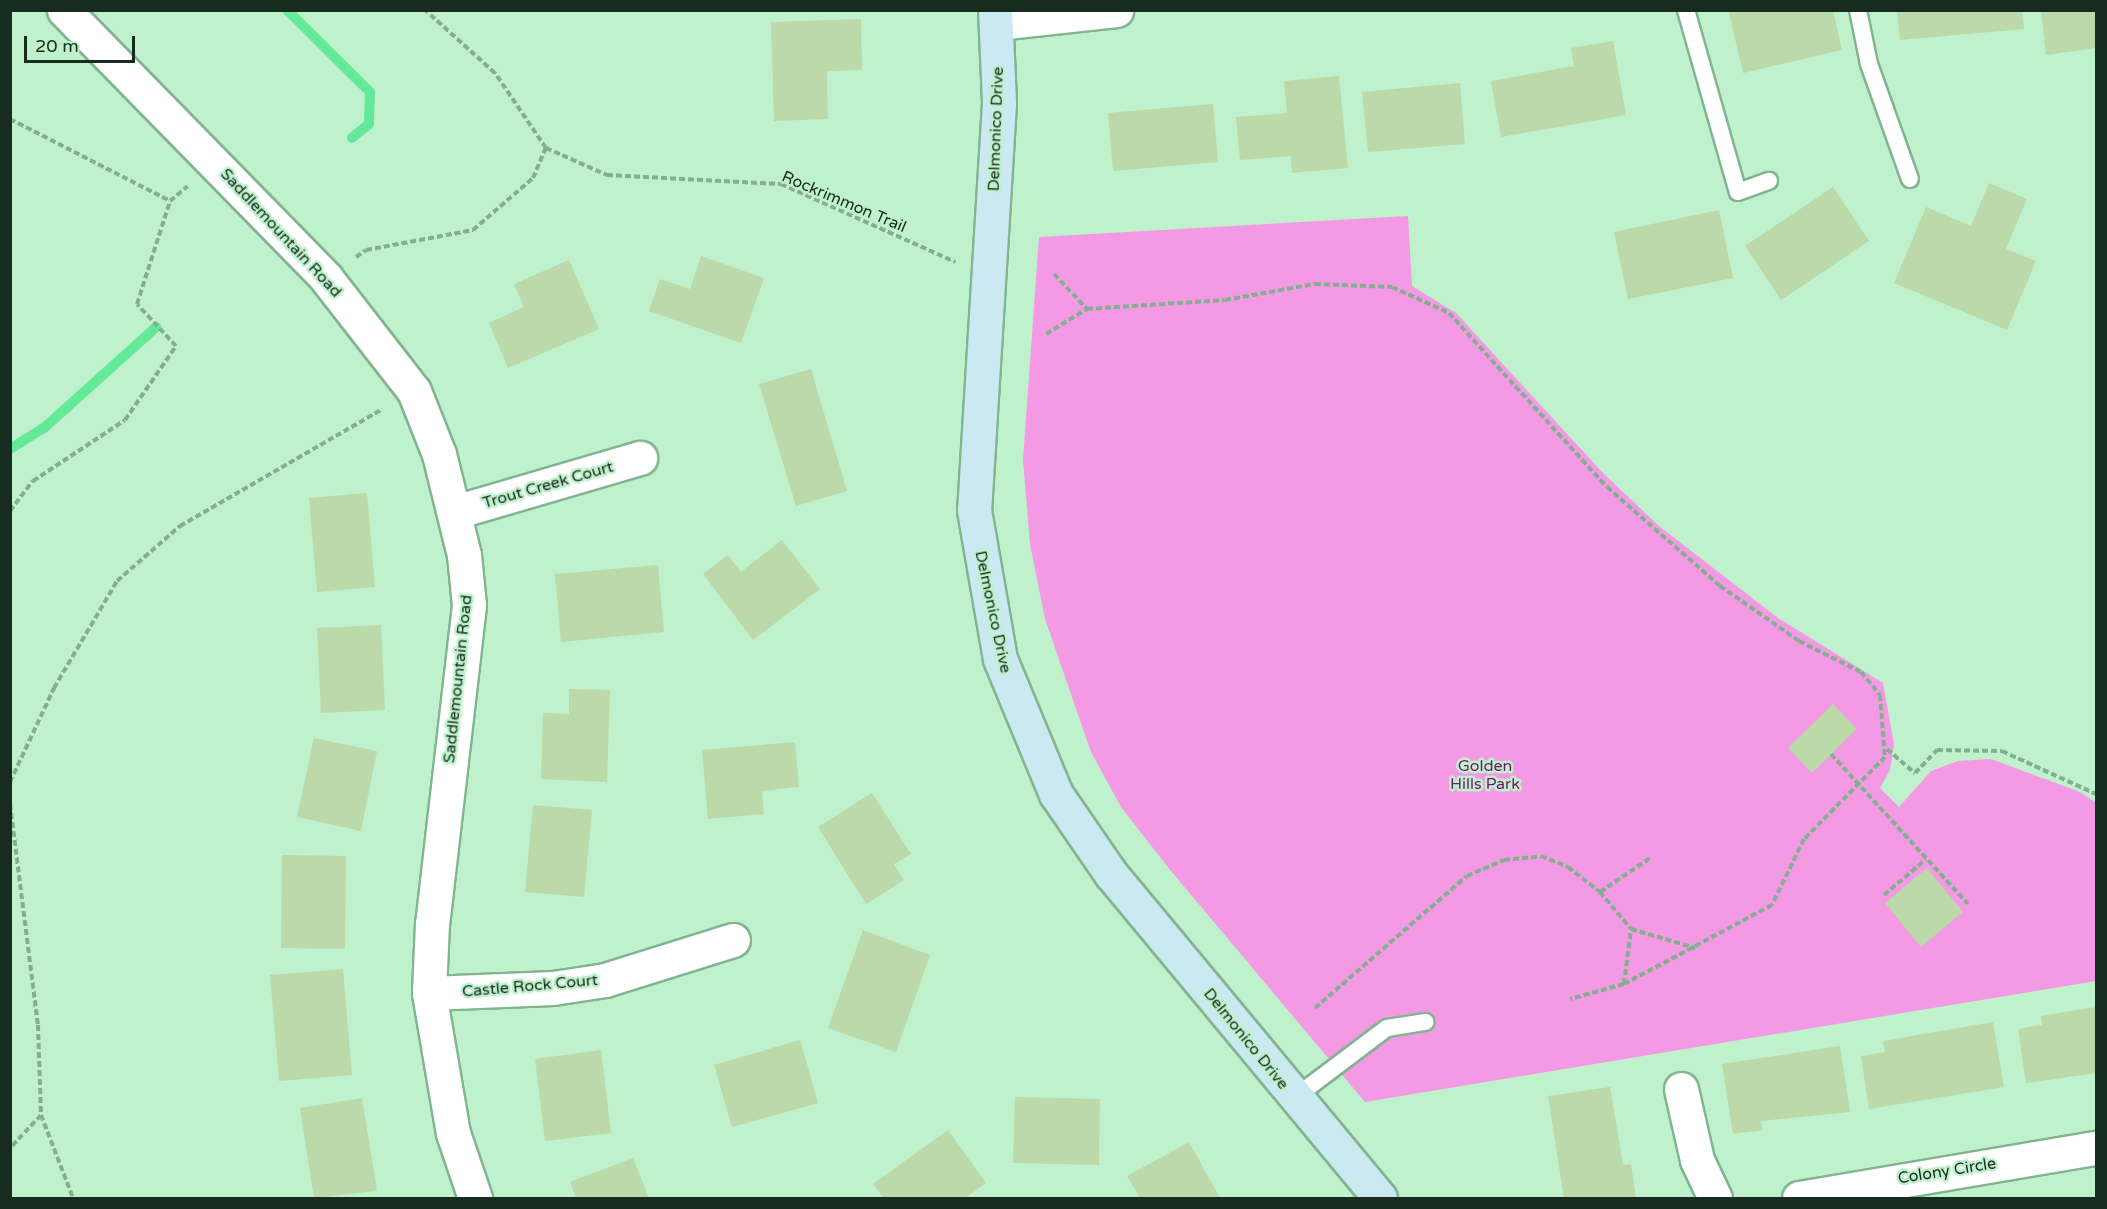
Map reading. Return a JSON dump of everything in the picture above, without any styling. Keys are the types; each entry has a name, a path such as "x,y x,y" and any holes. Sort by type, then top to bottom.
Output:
{"street":[{"name":"Saddlemountain Road","path":"64,10 326,278 414,391 440,454 455,512 469,605 432,923 429,993 453,1133 475,1198"},
{"path":"996,17 1116,10"},
{"name":"Delmonico Drive","path":"996,17 999,103 974,510 1000,659 1024,726 1056,794 1111,874 1294,1098 1380,1198"},
{"name":"Trout Creek Court","path":"455,512 640,458"},
{"name":"Castle Rock Court","path":"429,993 554,988 605,980 733,940"},
{"path":"1681,1089 1697,1160 1716,1198"},
{"name":"Colony Circle","path":"1799,1198 1834,1189 2097,1148"}],"lane":[{"path":"1686,10 1738,192 1770,181"},
{"path":"1858,10 1869,64 1910,179"},
{"path":"1294,1098 1387,1029 1426,1022"}],"path":[{"path":"326,278 366,250 473,231 533,178 546,148 495,73 425,10"},
{"path":"10,119 170,201"},
{"name":"Rockrimmon Trail","path":"546,148 606,175 781,184 988,277"},
{"path":"10,511 33,481 125,420 176,346 137,304 170,201 215,164"},
{"path":"1054,274 1087,309"},
{"path":"1046,334 1087,309 1225,300 1315,284 1392,287 1449,313 1607,487 1720,586 1799,641 1861,672 1880,695 1886,748 1876,771 1804,839 1772,905 1696,948 1624,984 1570,999"},
{"path":"10,782 54,688 117,581 180,526 414,391"},
{"path":"1886,748 1915,773 1937,750 2002,751 2097,794"},
{"path":"1831,754 1968,904"},
{"path":"10,804 38,1025 41,1115 73,1198"},
{"path":"1315,1008 1467,876 1504,860 1541,856 1568,867 1600,892 1631,929 1696,948"},
{"path":"1600,892 1650,858"},
{"path":"1884,895 1926,860"},
{"path":"1624,984 1631,929"},
{"path":"10,1148 41,1115"}],"green space":[{"name":"Golden Hills Park","path":"1408,216 1412,286 1456,313 1603,473 1659,526 1778,618 1883,683 1894,744 1890,770 1880,788 1899,807 1931,771 1958,761 1991,759 2080,792 2096,803 2096,981 1365,1102 1171,871 1121,807 1091,752 1045,619 1030,544 1023,460 1039,237"}],"building":[{"path":"1739,10 1833,10 1842,50 1743,73 1729,13"},
{"path":"1897,10 2022,10 2024,29 1900,40"},
{"path":"2041,10 2096,10 2096,48 2046,55"},
{"path":"861,19 862,70 827,71 828,119 774,121 771,22"},
{"path":"1613,41 1626,115 1501,137 1491,81 1574,66 1571,48"},
{"path":"1339,76 1348,168 1292,173 1291,156 1240,160 1236,117 1287,113 1284,81"},
{"path":"1460,83 1465,144 1368,152 1362,92"},
{"path":"1213,104 1218,162 1113,171 1108,113"},
{"path":"1989,183 2027,199 2006,249 2036,261 2007,330 1894,283 1926,207 1971,226"},
{"path":"1833,187 1869,241 1781,300 1745,246"},
{"path":"1719,210 1733,278 1628,299 1614,232"},
{"path":"701,256 764,278 741,343 649,311 660,279 690,289"},
{"path":"569,260 599,329 508,368 489,323 524,307 514,284"},
{"path":"811,369 847,491 796,506 759,384"},
{"path":"367,493 375,587 317,592 309,498"},
{"path":"782,540 820,589 753,640 703,574 728,555 741,572"},
{"path":"658,565 664,632 561,642 555,574"},
{"path":"381,625 385,710 321,713 317,628"},
{"path":"569,689 610,690 607,782 541,779 543,713 569,714"},
{"path":"1833,704 1857,729 1812,773 1788,748"},
{"path":"314,738 377,751 361,831 297,817"},
{"path":"795,742 799,787 762,791 764,814 708,819 702,750"},
{"path":"872,793 911,854 894,864 904,880 866,904 818,827"},
{"path":"533,805 592,810 584,897 525,892"},
{"path":"282,855 346,856 345,949 281,948"},
{"path":"1927,868 1963,912 1921,947 1885,903"},
{"path":"863,930 930,955 896,1052 828,1028"},
{"path":"343,969 352,1075 279,1081 270,975"},
{"path":"2096,1007 2096,1073 2026,1083 2018,1029 2042,1025 2041,1016"},
{"path":"1993,1022 2004,1087 1869,1109 1861,1056 1885,1052 1883,1041"},
{"path":"800,1040 818,1103 732,1127 714,1065"},
{"path":"1840,1046 1850,1112 1761,1121 1763,1130 1733,1134 1722,1064"},
{"path":"601,1050 611,1133 545,1141 535,1059"},
{"path":"1610,1087 1623,1165 1631,1164 1636,1198 1564,1198 1548,1096"},
{"path":"1015,1097 1100,1099 1099,1165 1013,1163"},
{"path":"362,1098 377,1191 314,1198 300,1108"},
{"path":"948,1130 986,1183 965,1198 884,1198 873,1184"},
{"path":"1189,1142 1220,1198 1140,1198 1127,1176"},
{"path":"633,1158 649,1198 576,1198 570,1182"}],"waterway":[{"path":"287,10 370,92 369,124 352,138"},
{"path":"10,449 44,428 156,327"}]}
